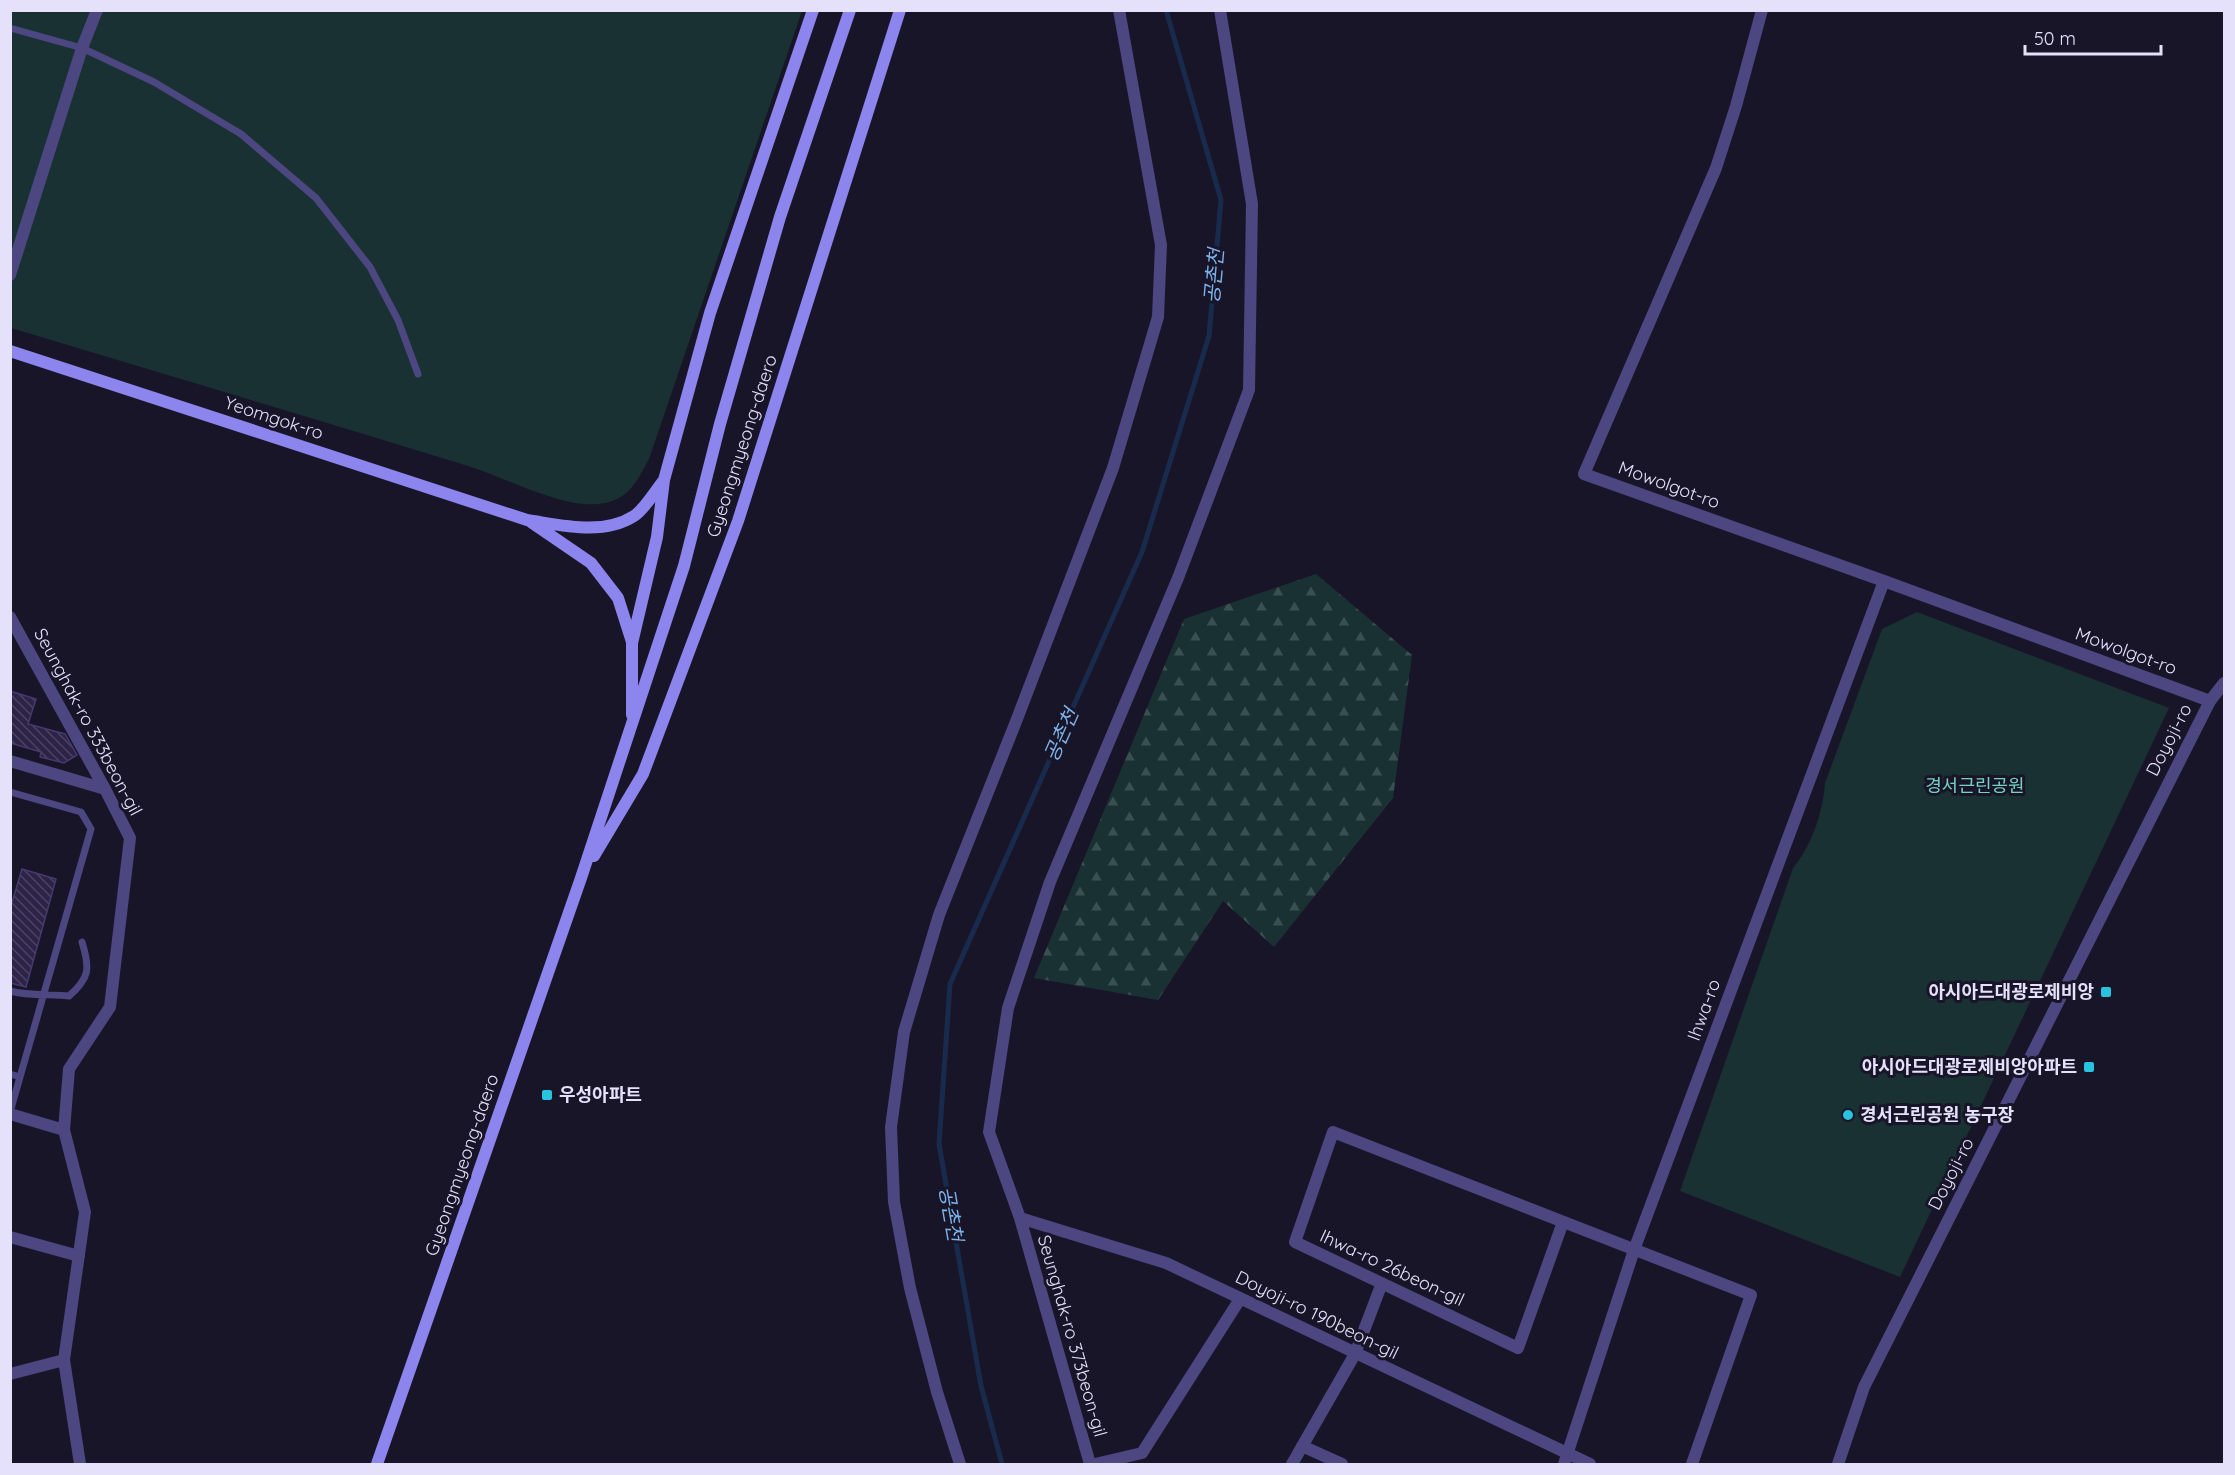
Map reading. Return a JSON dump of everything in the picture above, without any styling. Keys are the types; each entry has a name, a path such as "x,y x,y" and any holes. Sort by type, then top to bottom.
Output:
{"main road":[{"name":"Gyeongmyeong-daero","path":"632,726 632,643 657,537 664,480 710,313 813,10"},
{"name":"Gyeongmyeong-daero","path":"377,1464 632,726 684,566 720,424 780,217 850,10"},
{"name":"Gyeongmyeong-daero","path":"580,878 643,774 738,521 900,10"},
{"name":"Yeomgok-ro","path":"10,351 527,520 573,526 616,525 636,515 664,480"},
{"name":"Yeomgok-ro","path":"527,520 591,562 618,598 632,643"}],"street":[{"path":"10,275 82,48 97,10"},
{"path":"960,1464 937,1392 910,1288 894,1202 891,1127 904,1032 939,915 1113,468 1158,317 1161,245 1119,10"},
{"name":"Seunghak-ro 373beon-gil","path":"1090,1464 1020,1218 989,1132 1008,1008 1050,882 1178,578 1249,390 1252,204 1220,10"},
{"name":"Mowolgot-ro","path":"1762,10 1736,106 1716,168 1584,474 2210,700"},
{"name":"Ihwa-ro","path":"1566,1459 1634,1250 1884,581"},
{"name":"Seunghak-ro 333beon-gil","path":"12,622 130,838 110,1007 69,1069 64,1130 85,1212 64,1360 80,1464"},
{"name":"Doyoji-ro","path":"1838,1464 1864,1387 2210,700 2224,683"},
{"path":"10,761 105,789"},
{"path":"10,1113 64,1130"},
{"name":"Ihwa-ro 26beon-gil","path":"1563,1222 1518,1348 1295,1242 1333,1132 1751,1295 1692,1464"},
{"name":"Doyoji-ro 190beon-gil","path":"1020,1218 1166,1263 1566,1459 1590,1464"},
{"path":"10,1237 79,1256"},
{"path":"1292,1464 1355,1354 1383,1284"},
{"name":"Seunghak-ro 373beon-gil","path":"1095,1464 1142,1453 1240,1299"},
{"path":"10,1374 64,1360"},
{"path":"1302,1446 1342,1464"}],"lane":[{"path":"10,28 82,48 154,82 242,134 316,198 370,267 398,320 418,374"},
{"path":"10,792 81,812 91,829 10,1113"},
{"path":"10,991 21,994 44,993 69,996 83,983 88,960 82,942"},
{"path":"10,1074 20,1077"}],"green space":[{"path":"10,11 802,11 649,459 635,483 624,495 608,502 583,504 550,497 468,466 11,328"},
{"path":"1316,574 1412,655 1393,798 1274,947 1223,901 1158,1000 1034,978 1184,619"},
{"name":"경서근린공원","path":"1917,612 2169,708 1900,1277 1680,1191 1793,868 1806,849 1815,828 1822,805 1825,783 1882,629"}],"building":[{"path":"10,691 36,699 28,724 65,734 77,755 64,763 40,757 41,752 10,743"},
{"path":"22,869 56,879 26,987 10,983 10,909"}],"waterway":[{"name":"공촌천","path":"1002,1464 981,1386 939,1144 950,984 1142,552 1209,336 1221,200 1166,10"}],"place":[{"name":"아시아드대광로제비앙","path":"2106,992"},
{"name":"아시아드대광로제비앙아파트","path":"2089,1067"},
{"name":"우성아파트","path":"547,1095"},
{"name":"경서근린공원 농구장","path":"1848,1115"}]}
